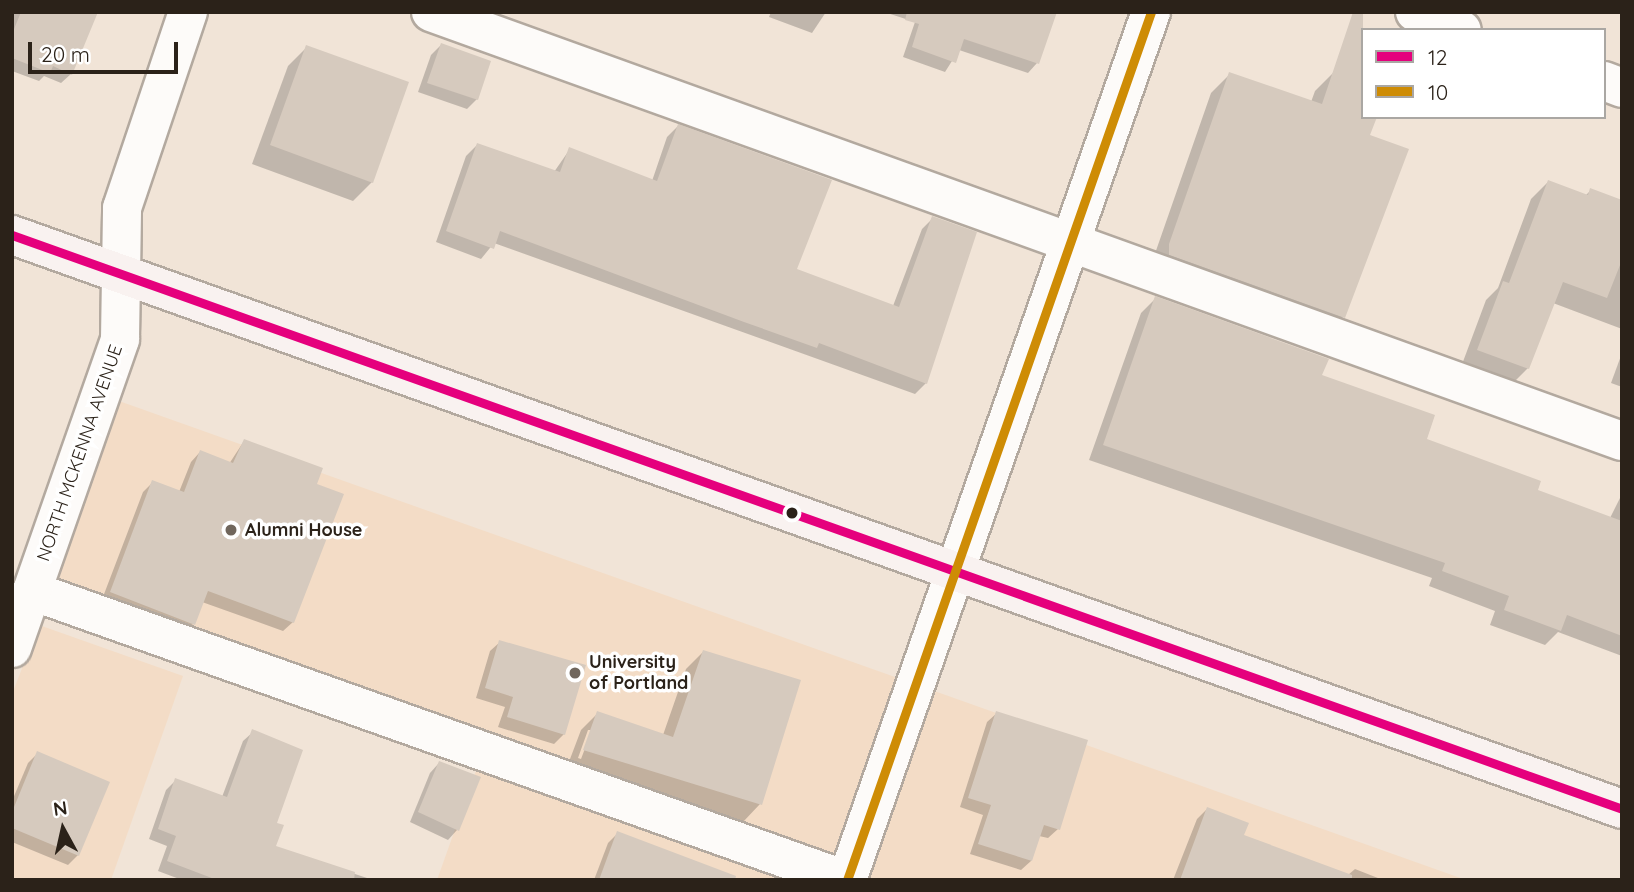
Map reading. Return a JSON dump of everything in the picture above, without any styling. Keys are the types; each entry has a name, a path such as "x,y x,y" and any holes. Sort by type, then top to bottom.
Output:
{"main road":[{"path":"12,235 1622,809"}],"street":[{"name":"NORTH MCKENNA AVENUE","path":"12,648 120,339 122,208 128,180 188,12"},
{"path":"430,12 1622,441"},
{"path":"32,591 847,880 1151,12"},
{"path":"1415,12 1457,28"}],"shaded area":[{"name":"University of Portland","path":"119,401 1466,880 437,880 483,751 49,596"},
{"path":"39,625 183,676 111,880 12,880 12,694"}],"building":[{"path":"21,12 98,12 72,75 53,66 50,73 12,58 12,34"},
{"path":"907,12 1057,12 1039,64 964,39 956,63 912,47 919,24 905,20"},
{"path":"1353,12 1363,12 1361,119 1376,119 1370,135 1409,149 1345,318 1169,255 1169,244 1229,72 1322,104"},
{"path":"441,43 491,61 478,100 427,83"},
{"path":"306,45 409,82 373,183 270,145"},
{"path":"678,124 832,180 797,269 899,307 932,216 977,232 927,384 819,343 817,348 744,322 500,231 494,249 446,231 477,143 560,172 569,147 657,181"},
{"path":"1548,180 1588,195 1590,188 1622,200 1622,260 1607,298 1563,282 1529,369 1477,350 1503,281 1509,283"},
{"path":"1155,296 1329,359 1322,375 1435,415 1427,439 1541,481 1538,490 1622,521 1622,636 1567,615 1561,631 1504,610 1509,596 1442,571 1445,563 1103,445"},
{"name":"Alumni House","path":"244,439 323,468 317,484 344,494 294,623 208,591 195,625 110,592 152,480 184,492 200,450 233,463"},
{"path":"499,640 586,665 565,735 507,717 513,697 485,688"},
{"path":"703,650 801,680 762,805 583,750 597,711 673,737"},
{"path":"996,711 1088,740 1060,830 1044,825 1032,861 978,844 991,805 968,798"},
{"path":"252,729 303,750 277,823 284,825 276,846 355,872 354,880 217,880 167,861 176,836 158,829 175,778 227,797"},
{"path":"37,751 110,782 79,856 12,828 12,812"},
{"path":"439,761 481,777 459,831 418,812"},
{"path":"1207,807 1249,823 1244,835 1352,875 1352,880 1180,880"},
{"path":"617,831 736,876 735,880 599,880"}],"transit line":[{"name":"10","path":"847,880 1151,12"},
{"name":"12","path":"12,235 1622,809"}],"place":[{"name":"Alumni House","path":"231,530"},
{"name":"University of Portland","path":"575,673"}]}
